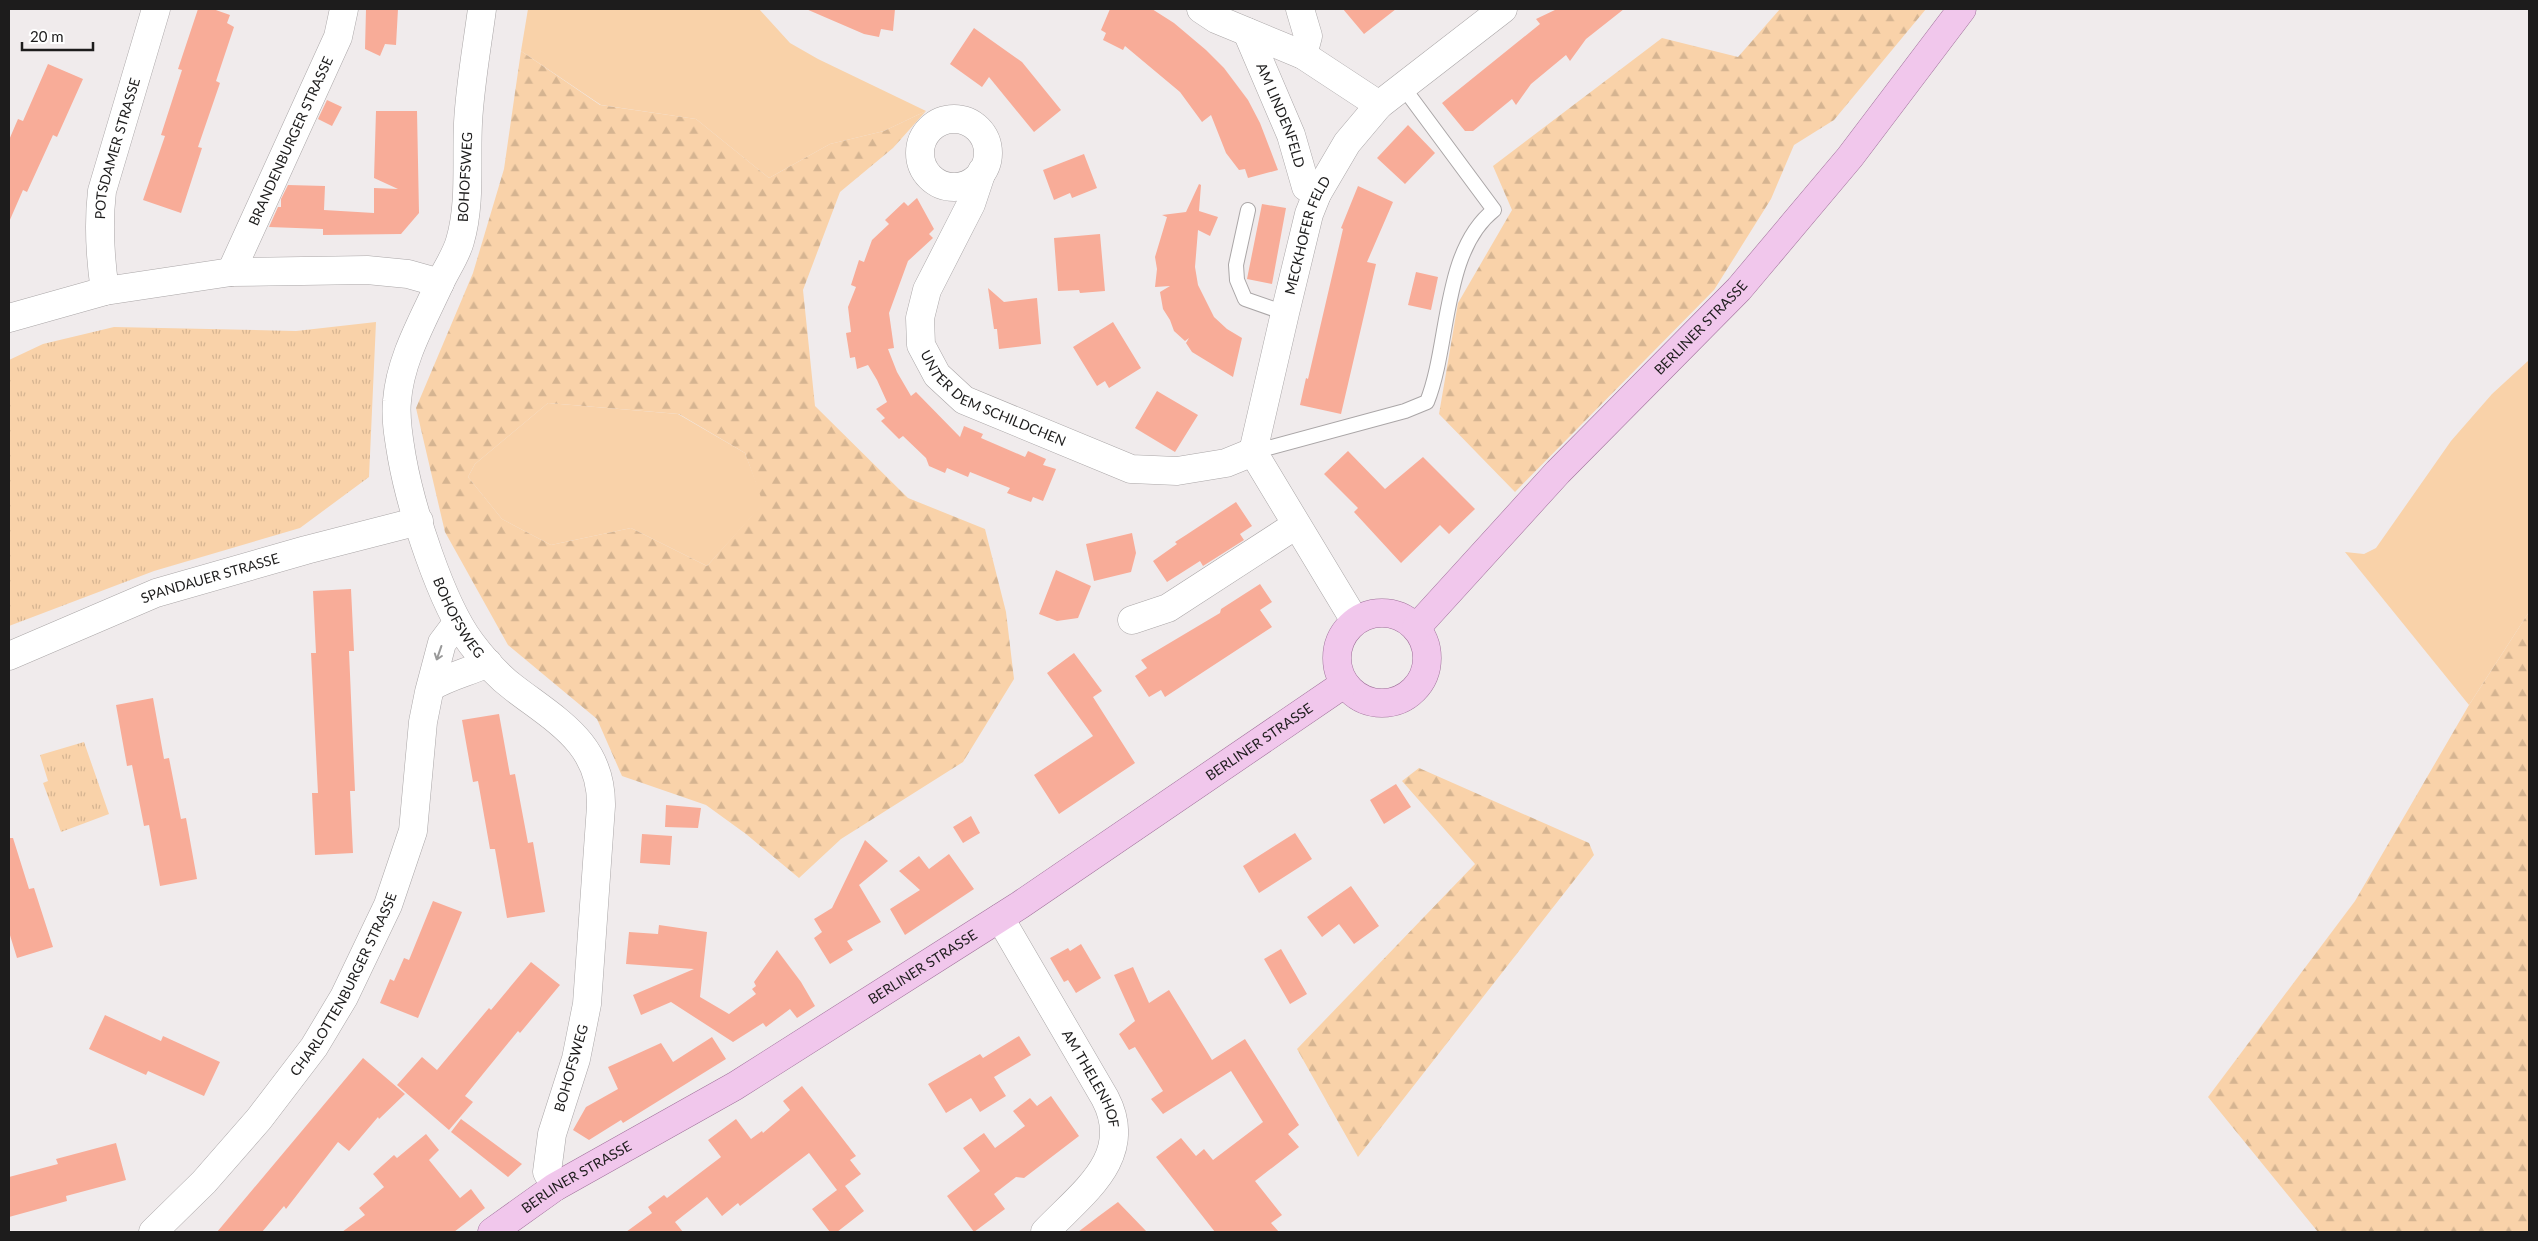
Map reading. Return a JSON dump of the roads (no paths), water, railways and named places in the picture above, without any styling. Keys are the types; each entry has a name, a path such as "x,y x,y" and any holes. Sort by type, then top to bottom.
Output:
{"main road":[{"name":"BERLINER STRASSE","path":"1416,628 1558,472 1739,289 1850,157 1962,9"},
{"path":"1387,614 1406,620 1416,628 1426,649 1425,673 1417,686 1406,696 1391,702 1375,702 1360,698 1344,684 1336,661 1338,646 1344,632 1355,621 1367,615 1387,614"},
{"name":"BERLINER STRASSE","path":"492,1232 556,1187 735,1086 1000,918 1344,684"}],"street":[{"name":"POTSDAMER STRASSE","path":"105,291 100,259 99,218 102,191 156,9"},
{"name":"BRANDENBURGER STRASSE","path":"231,272 338,37 344,9"},
{"name":"BOHOFSWEG","path":"482,9 470,96 466,209 460,243 405,361 396,402 402,459 419,521 457,623 488,663 513,687 542,707 572,733 589,754 600,781 598,851 587,1004 576,1059 552,1134 547,1172 556,1187"},
{"name":"AM LINDENFELD","path":"1201,9 1216,19 1302,56 1379,105"},
{"path":"1300,9 1308,36 1302,56"},
{"name":"MECKHOFER FELD","path":"1253,452 1309,214 1317,194 1347,142 1379,105 1503,9"},
{"name":"AM LINDENFELD","path":"1247,32 1291,135 1306,187 1317,194"},
{"name":"UNTER DEM SCHILDCHEN","path":"982,171 971,204 927,290 920,318 921,345 937,375 964,400 1131,469 1177,471 1226,463 1253,452"},
{"path":"9,318 105,291 231,272 367,270 408,274 440,283"},
{"path":"1253,452 1355,621"},
{"name":"SPANDAUER STRASSE","path":"9,656 156,593 306,550 419,521"},
{"path":"1132,620 1168,608 1296,525"},
{"name":"CHARLOTTENBURGER STRASSE","path":"153,1232 204,1182 259,1119 314,1047 344,997 388,905 412,831 423,722 442,644 457,623"},
{"path":"431,687 444,679 467,673 488,663"},
{"name":"AM THELENHOF","path":"1000,918 1105,1098 1114,1121 1115,1137 1109,1162 1045,1232"}],"lane":[{"path":"1253,452 1405,411 1427,402 1434,385 1446,312 1466,247 1482,220 1494,210 1403,87"},
{"path":"1248,210 1236,266 1237,280 1245,299 1285,312"}]}
